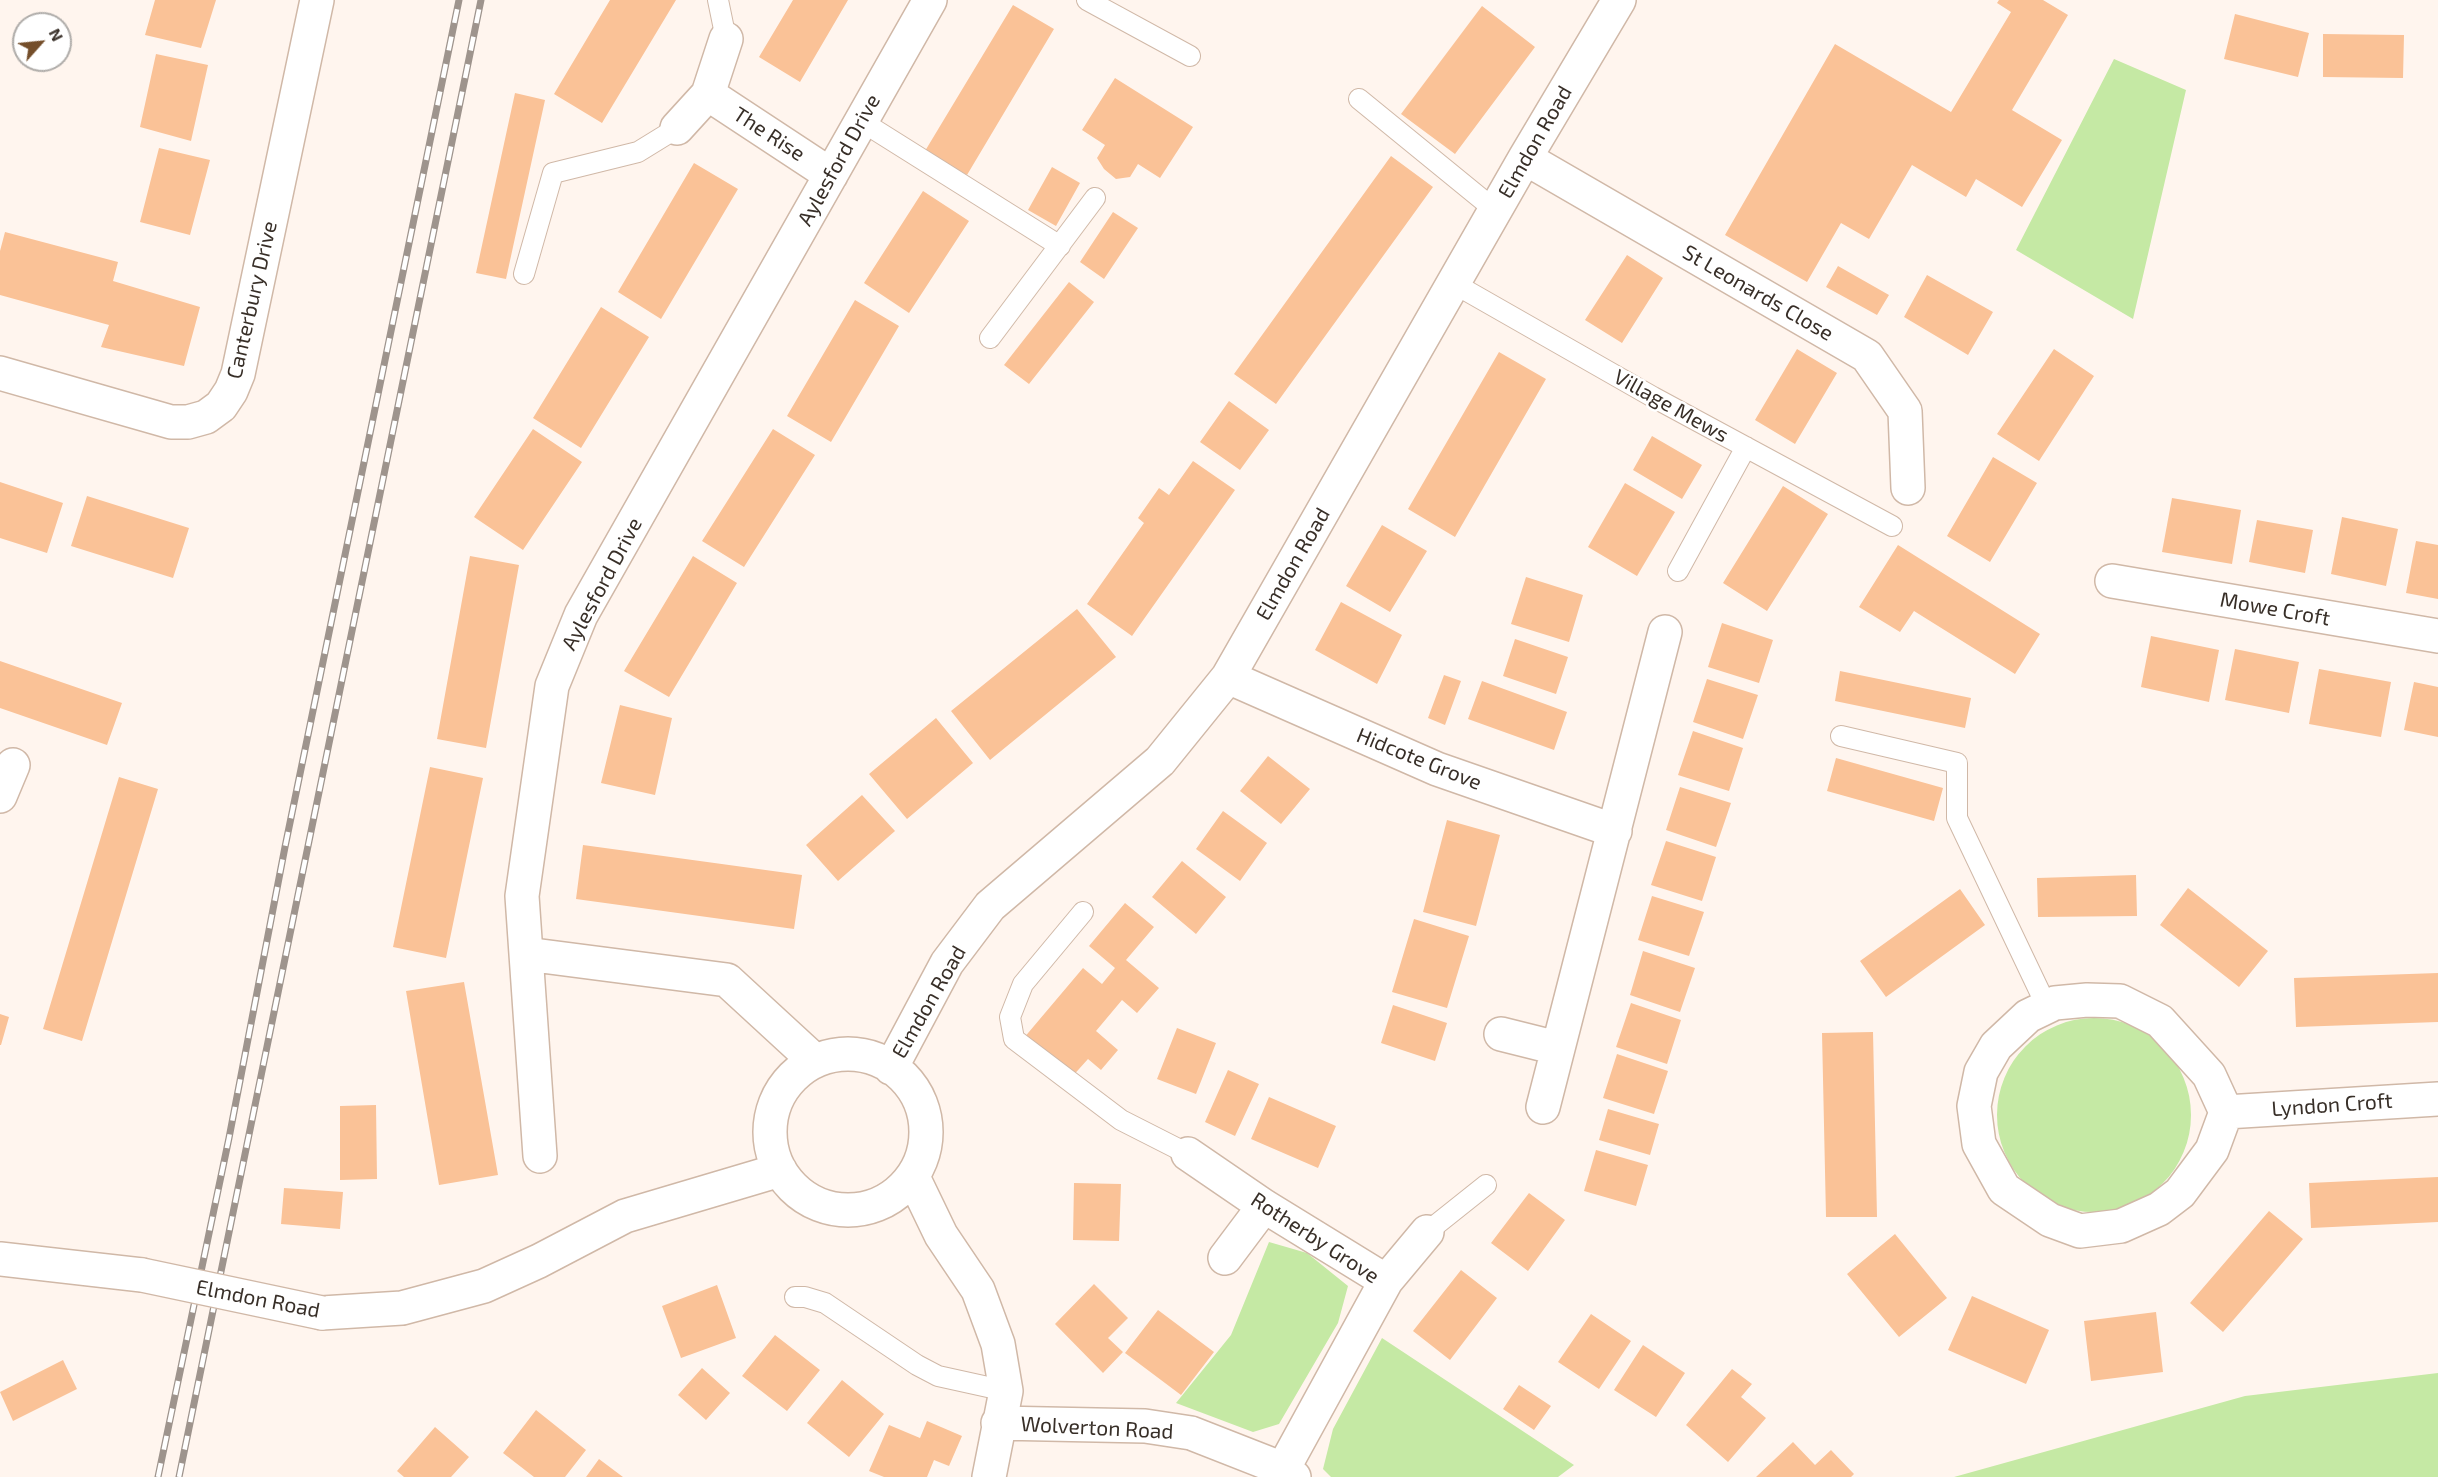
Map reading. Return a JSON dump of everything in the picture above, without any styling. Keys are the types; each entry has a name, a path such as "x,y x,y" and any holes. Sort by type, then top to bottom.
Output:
{"street":[{"name":"Canterbury Drive","path":"0,374 171,422 188,422 206,417 221,406 231,392 238,374 317,0"},
{"name":"Aylesford Drive","path":"540,1156 522,896 552,686 581,615 930,0"},
{"name":"Elmdon Road","path":"891,1068 947,963 990,906 1160,761 1228,676 1525,158 1619,0"},
{"path":"677,128 708,94 726,39"},
{"name":"The Rise","path":"708,94 831,175"},
{"name":"St Leonards Close","path":"1525,158 1867,356 1905,411 1908,488"},
{"name":"Mowe Croft","path":"2112,581 2438,636"},
{"path":"1542,1107 1665,632"},
{"name":"Hidcote Grove","path":"1228,676 1437,769 1615,831"},
{"path":"0,796 13,765"},
{"path":"526,954 727,980 815,1061"},
{"path":"2087,1000 2120,1001 2160,1021 2208,1075 2226,1112 2212,1150 2180,1193 2159,1209 2121,1226 2080,1231 2050,1220 2004,1189 1979,1144 1974,1106 1981,1072 1996,1046 2028,1016 2055,1003 2087,1000"},
{"path":"1501,1034 1557,1048"},
{"path":"841,1054 867,1056 891,1068 918,1097 927,1128 923,1155 913,1177 892,1198 858,1210 831,1209 815,1203 792,1188 780,1170 770,1134 776,1102 795,1074 815,1061 841,1054"},
{"name":"Lyndon Croft","path":"2226,1112 2438,1099"},
{"name":"Rotherby Grove","path":"1188,1154 1264,1206 1386,1281 1289,1473"},
{"name":"Elmdon Road","path":"0,1259 142,1275 322,1313 402,1308 484,1286 539,1261 625,1216 780,1170"},
{"path":"913,1177 940,1235 978,1290 998,1344 1006,1391 989,1477"},
{"path":"1225,1258 1264,1206"},
{"path":"1386,1281 1427,1232"},
{"name":"Wolverton Road","path":"998,1423 1145,1426 1191,1433 1289,1473"}],"lane":[{"path":"718,0 726,39"},
{"path":"1087,0 1190,56"},
{"path":"1359,99 1495,210"},
{"path":"861,121 1060,246"},
{"path":"524,274 553,173 638,152 677,128"},
{"path":"990,338 1095,198"},
{"name":"Village Mews","path":"1453,283 1892,526"},
{"path":"1678,571 1746,447"},
{"path":"1841,736 1957,764 1957,818 2048,1007"},
{"path":"1083,912 1023,984 1010,1017 1014,1039 1121,1120 1188,1154"},
{"path":"1427,1232 1486,1185"},
{"path":"795,1297 805,1297 825,1303 917,1365 938,1376 1006,1391"}],"green space":[{"path":"2114,59 2186,90 2133,319 2016,250"},
{"path":"2104,1018 2140,1029 2163,1046 2175,1061 2184,1078 2190,1096 2190,1134 2184,1152 2175,1169 2163,1184 2148,1196 2131,1205 2113,1211 2084,1212 2048,1201 2019,1177 2008,1161 1998,1134 1997,1105 2008,1069 2032,1040 2048,1029 2075,1019"},
{"path":"1269,1242 1307,1253 1348,1286 1338,1323 1279,1424 1253,1432 1176,1403 1231,1335"},
{"path":"1382,1338 1574,1465 1558,1477 1331,1477 1323,1469 1333,1429"},
{"path":"2438,1373 2438,1477 1954,1477 2245,1396"}],"building":[{"path":"155,0 216,0 201,48 145,35"},
{"path":"610,0 676,0 602,123 554,94"},
{"path":"793,0 848,0 800,82 759,57"},
{"path":"1999,0 2043,0 2068,15 2012,110 2062,140 2022,207 1976,179 1966,197 1912,165 1869,239 1841,223 1807,282 1725,235 1835,44 1951,112 2011,12 1997,3"},
{"path":"1013,5 1054,29 967,175 925,151"},
{"path":"1482,6 1535,47 1455,154 1401,114"},
{"path":"2235,14 2309,33 2298,77 2224,59"},
{"path":"2323,34 2404,35 2403,78 2323,77"},
{"path":"156,54 208,65 191,141 140,127"},
{"path":"1115,78 1193,127 1160,178 1138,164 1130,177 1116,179 1104,169 1097,158 1105,145 1082,130"},
{"path":"515,93 545,100 506,279 476,273"},
{"path":"159,148 210,160 190,235 140,222"},
{"path":"1391,156 1433,187 1276,404 1234,374"},
{"path":"694,163 738,189 661,319 618,292"},
{"path":"1052,167 1080,183 1056,226 1028,210"},
{"path":"923,191 969,221 909,313 864,283"},
{"path":"1113,212 1138,228 1104,279 1080,262"},
{"path":"5,232 118,262 113,281 200,307 184,366 101,347 109,325 0,295 0,251"},
{"path":"1627,255 1663,278 1622,343 1585,320"},
{"path":"1838,266 1889,295 1877,315 1826,287"},
{"path":"1927,275 1993,312 1968,355 1904,317"},
{"path":"1069,282 1094,302 1029,384 1004,365"},
{"path":"855,300 899,326 831,442 787,416"},
{"path":"601,307 649,337 581,448 533,418"},
{"path":"1797,349 1837,373 1795,444 1755,420"},
{"path":"2054,349 2094,376 2039,461 1997,434"},
{"path":"1499,352 1546,379 1455,537 1408,509"},
{"path":"1229,401 1269,430 1240,470 1200,442"},
{"path":"533,429 582,462 523,550 474,517"},
{"path":"773,429 815,455 744,567 702,541"},
{"path":"1652,436 1702,465 1682,499 1633,470"},
{"path":"1993,457 2037,483 1990,562 1947,536"},
{"path":"1193,461 1235,490 1132,636 1087,604 1144,523 1138,518 1159,488 1169,495"},
{"path":"0,482 63,503 47,553 0,538"},
{"path":"1625,483 1675,512 1637,576 1588,547"},
{"path":"1783,486 1828,514 1767,611 1723,583"},
{"path":"87,496 189,528 173,578 71,546"},
{"path":"2172,498 2241,510 2232,564 2162,552"},
{"path":"2342,517 2398,529 2386,586 2331,574"},
{"path":"2257,520 2313,530 2305,573 2249,562"},
{"path":"1382,525 1427,551 1390,612 1346,586"},
{"path":"2416,541 2438,545 2438,599 2406,593"},
{"path":"1898,545 2040,634 2015,674 1914,611 1900,632 1859,607"},
{"path":"470,556 519,565 486,748 437,739"},
{"path":"693,556 737,583 669,697 624,671"},
{"path":"1526,577 1583,595 1569,642 1511,624"},
{"path":"1341,602 1402,635 1377,684 1315,650"},
{"path":"1077,609 1116,657 990,760 951,711"},
{"path":"1722,623 1773,640 1759,683 1708,667"},
{"path":"2151,636 2219,650 2209,702 2141,687"},
{"path":"1515,639 1568,657 1556,694 1503,676"},
{"path":"2235,649 2299,662 2289,713 2225,700"},
{"path":"0,661 122,703 107,745 0,708"},
{"path":"2319,669 2391,682 2381,737 2309,724"},
{"path":"1840,671 1971,698 1965,728 1835,701"},
{"path":"1444,675 1461,681 1445,725 1428,718"},
{"path":"1707,679 1758,695 1743,739 1693,722"},
{"path":"1482,681 1567,712 1554,750 1468,719"},
{"path":"2414,682 2438,687 2438,737 2404,730"},
{"path":"620,705 672,718 655,795 601,783"},
{"path":"936,718 973,763 907,819 869,774"},
{"path":"1693,731 1743,748 1729,791 1678,775"},
{"path":"1268,756 1310,789 1281,824 1240,791"},
{"path":"1836,758 1943,788 1934,821 1827,791"},
{"path":"430,767 483,778 446,958 393,947"},
{"path":"119,777 158,789 82,1041 43,1029"},
{"path":"1680,787 1731,803 1716,847 1666,830"},
{"path":"862,795 895,831 838,881 806,845"},
{"path":"1223,811 1267,843 1240,881 1196,849"},
{"path":"1447,820 1500,835 1476,926 1423,912"},
{"path":"1666,841 1716,857 1702,901 1651,885"},
{"path":"583,845 802,875 794,929 576,899"},
{"path":"1182,861 1226,897 1196,934 1152,897"},
{"path":"2136,875 2137,916 2038,917 2037,878"},
{"path":"2188,888 2268,951 2239,987 2160,925"},
{"path":"1960,889 1985,925 1886,997 1860,961"},
{"path":"1652,896 1704,912 1689,956 1638,940"},
{"path":"1125,903 1154,927 1126,960 1159,988 1137,1013 1122,1000 1096,1031 1118,1050 1101,1070 1088,1059 1070,1079 1023,1039 1083,968 1102,984 1115,968 1089,946"},
{"path":"1414,919 1469,936 1447,1008 1392,992"},
{"path":"1643,951 1695,968 1680,1012 1630,995"},
{"path":"2438,973 2438,1022 2296,1027 2294,978"},
{"path":"464,982 498,1175 439,1185 406,991"},
{"path":"1631,1003 1681,1020 1667,1064 1616,1047"},
{"path":"1393,1005 1447,1023 1435,1061 1381,1043"},
{"path":"0,1014 9,1017 1,1045 0,1045"},
{"path":"1177,1028 1216,1043 1196,1094 1157,1079"},
{"path":"1873,1032 1877,1217 1826,1217 1822,1033"},
{"path":"1617,1054 1668,1071 1654,1114 1603,1098"},
{"path":"1228,1070 1259,1084 1235,1136 1205,1122"},
{"path":"1269,1097 1336,1126 1318,1168 1251,1139"},
{"path":"376,1105 377,1179 340,1180 340,1106"},
{"path":"1608,1109 1659,1124 1650,1155 1599,1140"},
{"path":"1596,1150 1648,1165 1636,1206 1584,1191"},
{"path":"2438,1177 2438,1222 2311,1228 2309,1183"},
{"path":"1074,1183 1121,1184 1119,1241 1073,1240"},
{"path":"284,1188 343,1192 340,1229 281,1224"},
{"path":"1529,1193 1565,1220 1528,1271 1491,1243"},
{"path":"2269,1211 2303,1239 2223,1332 2190,1303"},
{"path":"1895,1234 1947,1298 1899,1337 1847,1274"},
{"path":"1461,1270 1497,1298 1450,1360 1413,1331"},
{"path":"1094,1284 1128,1318 1108,1338 1123,1352 1103,1373 1055,1324"},
{"path":"717,1285 736,1338 681,1358 662,1306"},
{"path":"1972,1296 2049,1330 2026,1384 1948,1350"},
{"path":"1158,1310 1214,1352 1181,1395 1125,1353"},
{"path":"2156,1312 2163,1372 2091,1381 2084,1321"},
{"path":"1591,1314 1631,1341 1599,1389 1558,1362"},
{"path":"775,1335 820,1370 787,1411 742,1376"},
{"path":"1643,1345 1685,1373 1656,1417 1614,1390"},
{"path":"63,1360 77,1389 13,1421 0,1392"},
{"path":"702,1368 730,1393 706,1420 678,1395"},
{"path":"1732,1369 1752,1384 1741,1397 1766,1418 1728,1462 1686,1425"},
{"path":"842,1380 884,1414 849,1457 807,1423"},
{"path":"1519,1385 1551,1406 1534,1430 1503,1409"},
{"path":"536,1410 586,1450 565,1477 534,1477 503,1453"},
{"path":"927,1421 962,1436 949,1466 934,1460 927,1477 884,1477 869,1471 889,1425 920,1438"},
{"path":"435,1427 469,1457 451,1477 404,1477 397,1471"},
{"path":"1793,1442 1815,1465 1831,1450 1854,1474 1851,1477 1756,1477"},
{"path":"599,1459 623,1477 586,1477"}],"railway":[{"path":"158,1477 229,1138 285,847 459,0"},
{"path":"179,1477 481,0"}]}
